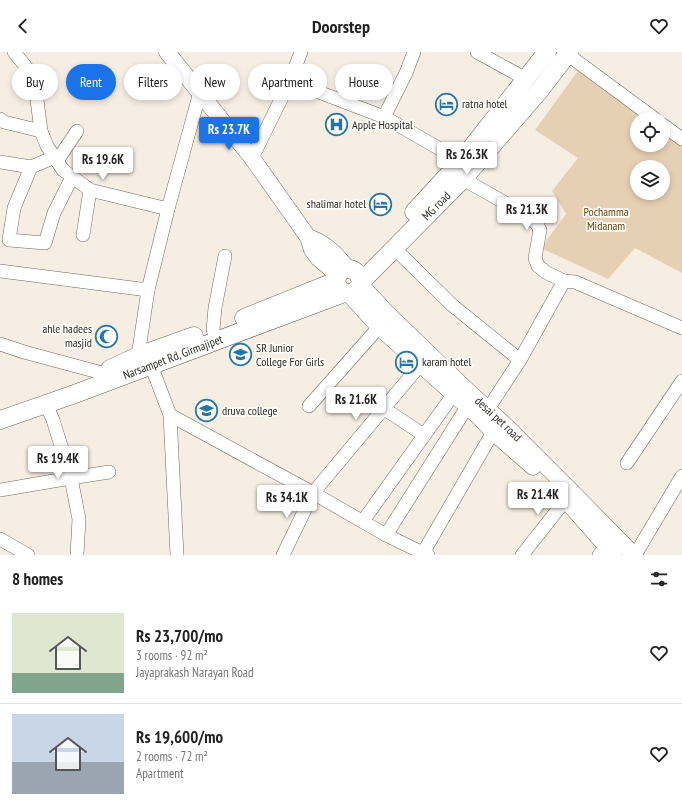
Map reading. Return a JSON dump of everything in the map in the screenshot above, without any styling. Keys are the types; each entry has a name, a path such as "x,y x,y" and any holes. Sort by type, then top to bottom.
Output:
{"main road":[{"name":"MG road","path":"349,281 389,240 460,161 547,52"},
{"name":"MG road","path":"349,281 395,249 463,179 540,90 568,53"},
{"name":"Narsampet Rd, Girmajipet","path":"0,420 72,395 213,330 349,281"},
{"name":"Narsampet Rd, Girmajipet","path":"0,409 102,373 145,361 349,281"}],"street":[{"path":"14,52 34,77 41,131 47,146 64,170 90,190 168,209"},
{"path":"167,52 190,80"},
{"path":"296,64 301,52"},
{"path":"384,117 406,73 414,52"},
{"path":"477,52 526,79"},
{"path":"568,53 646,112"},
{"path":"327,95 384,117 460,161"},
{"path":"177,555 170,415 145,361 148,290 198,100"},
{"path":"206,100 252,158 308,237 312,250 318,258 349,281"},
{"path":"252,158 281,100"},
{"path":"0,119 4,122 41,131"},
{"path":"670,130 682,139"},
{"path":"0,162 31,167 56,159 76,131"},
{"path":"31,167 14,208 9,240 45,243 54,213 72,177"},
{"path":"463,179 528,216 537,224 540,230 535,258 538,266 547,274 564,281 575,282 682,328"},
{"path":"83,235 90,190"},
{"path":"395,249 452,305 520,360"},
{"path":"213,330 215,308 225,256"},
{"path":"0,271 148,290"},
{"name":"desai pet road","path":"349,281 379,327 493,432 569,496 635,555"},
{"name":"desai pet road","path":"349,281 387,313 488,409 569,496 606,552"},
{"path":"488,409 520,360 564,281"},
{"path":"309,406 379,327"},
{"path":"0,344 102,373"},
{"path":"283,555 313,493 420,365"},
{"path":"627,463 682,381"},
{"path":"383,408 424,435 453,395"},
{"path":"363,521 453,395"},
{"path":"46,404 53,420 71,478 79,519 77,555"},
{"path":"386,535 467,408"},
{"path":"170,415 313,493 386,535 425,554 493,432"},
{"path":"0,490 109,472"},
{"path":"635,555 682,476"},
{"path":"522,555 569,496"},
{"path":"0,539 28,555"}],"green space":[{"name":"Pochamma Midanam","path":"580,68 639,112 630,112 630,152 670,152 670,136 682,145 682,273 635,248 608,279 541,248 566,214 552,191 578,158 535,130"}],"place":[{"name":"ratna hotel","path":"447,104"},
{"name":"Apple Hospital","path":"337,125"},
{"name":"shalimar hotel","path":"381,204"},
{"name":"ahle hadees masjid","path":"107,336"},
{"name":"SR Junior College For Girls","path":"240,355"},
{"name":"karam hotel","path":"406,362"},
{"name":"druva college","path":"206,411"}]}
